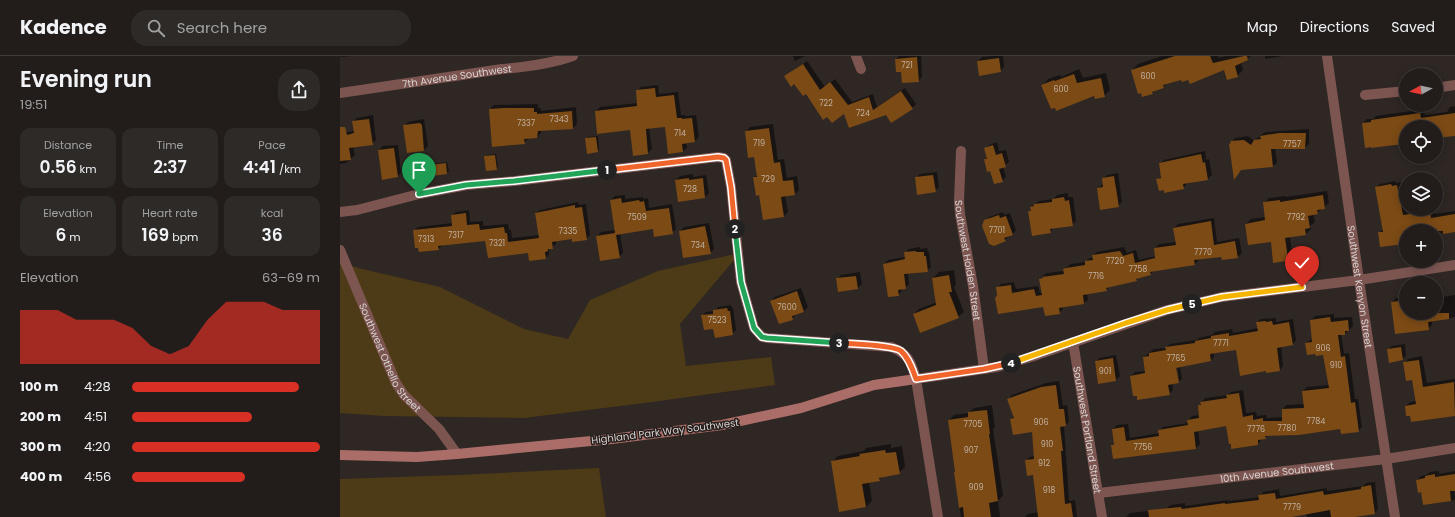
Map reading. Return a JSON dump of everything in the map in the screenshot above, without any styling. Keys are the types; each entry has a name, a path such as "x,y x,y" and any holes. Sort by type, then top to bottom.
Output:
{"main road":[{"name":"Highland Park Way Southwest","path":"340,455 417,457 457,454 612,439 722,426 801,408 874,385 916,379"}],"street":[{"name":"7th Avenue Southwest","path":"340,93 502,68 524,67 573,56"},
{"path":"856,56 861,69"},
{"name":"Southwest Kenyon Street","path":"1327,56 1395,517"},
{"path":"1443,87 1455,85"},
{"path":"1365,95 1399,92"},
{"name":"Southwest Holden Street","path":"961,151 959,201 960,214 973,286 984,369"},
{"path":"340,212 357,210 419,194 466,185 514,181 718,157 724,158 726,160 731,187 741,282 754,328 762,337 767,338 890,347 901,351 911,365 916,379 938,517"},
{"name":"Southwest Othello Street","path":"340,250 396,383 404,395 439,429 457,454"},
{"name":"Highland Park Way Southwest","path":"916,379 984,369 1014,362 1167,310 1222,297 1359,280 1455,265"},
{"name":"Southwest Portland Street","path":"1073,342 1102,517"},
{"name":"10th Avenue Southwest","path":"1099,494 1455,448"}],"shaded area":[{"path":"740,253 680,324 686,366 771,357 775,385 524,418 384,416 340,413 340,262 358,268 440,287 524,329 568,339 590,300 658,271"},
{"path":"599,468 606,517 340,517 340,479"}],"building":[{"path":"1175,56 1210,56 1213,63 1244,56 1247,56 1248,60 1235,66 1238,77 1227,80 1224,70 1190,84 1188,80 1182,82 1181,80 1163,85 1164,88 1152,92 1153,94 1142,97 1141,93 1138,94 1131,70"},
{"path":"917,57 919,82 902,83 901,72 896,72 895,59"},
{"path":"999,58 1001,72 979,76 977,61"},
{"path":"803,64 820,90 830,82 848,105 869,97 873,110 901,91 913,109 891,123 886,115 849,128 844,114 832,123 827,117 823,120 806,94 803,96 794,84 791,87 784,76"},
{"path":"1074,74 1077,83 1101,78 1105,97 1095,99 1094,96 1056,111 1055,108 1051,109 1041,85"},
{"path":"655,88 656,97 674,95 677,118 692,118 695,142 682,144 683,152 668,154 665,127 646,129 648,154 633,156 630,130 597,134 595,111 637,106 636,90"},
{"path":"534,108 534,112 537,112 537,114 572,111 573,129 538,131 537,138 524,139 525,144 492,147 489,109"},
{"path":"1420,113 1421,118 1455,113 1455,136 1443,137 1443,120 1399,120 1399,144 1365,148 1362,123 1371,122 1371,120"},
{"path":"369,119 373,145 349,148 351,160 340,161 340,127 345,127 347,135 354,133 352,121"},
{"path":"420,123 422,125 424,151 407,153 403,125"},
{"path":"769,128 774,163 780,162 783,181 793,180 795,195 781,197 784,217 763,220 759,195 756,196 753,177 757,177 754,157 748,158 745,131"},
{"path":"1279,133 1306,133 1305,149 1271,149 1273,167 1241,170 1234,180 1229,144 1231,143 1230,141 1244,140 1251,145 1254,140 1261,139 1260,136"},
{"path":"596,137 598,152 587,154 585,138"},
{"path":"993,145 996,155 1002,153 1006,167 999,169 1003,182 994,184 990,171 987,172 984,159 987,159 984,148"},
{"path":"394,148 398,177 382,180 378,150"},
{"path":"1201,154 1203,163 1205,162 1208,180 1183,184 1184,189 1164,193 1164,190 1159,191 1156,179 1161,178 1159,163"},
{"path":"495,155 497,170 486,171 484,156"},
{"path":"446,163 447,174 432,176 430,165"},
{"path":"933,175 936,192 917,195 915,177"},
{"path":"1114,176 1119,207 1100,210 1097,188 1103,187 1102,178"},
{"path":"689,178 689,180 703,178 705,198 678,202 675,180"},
{"path":"1391,184 1392,186 1397,185 1399,195 1399,216 1431,216 1431,218 1455,214 1455,232 1443,234 1443,224 1399,224 1399,245 1380,247 1378,232 1383,232 1375,187"},
{"path":"1323,195 1325,209 1317,210 1318,214 1308,216 1310,228 1305,229 1306,235 1285,238 1288,258 1285,259 1286,261 1273,263 1271,242 1248,245 1245,224 1265,220 1263,202 1280,200 1280,202"},
{"path":"1064,197 1065,201 1069,200 1073,226 1050,229 1051,233 1032,236 1028,211 1031,211 1030,207 1034,206 1034,204 1052,202 1052,199"},
{"path":"621,198 622,203 639,200 640,202 644,201 646,211 669,208 673,234 654,237 653,229 616,235 620,258 600,261 596,236 615,233 610,200"},
{"path":"575,205 575,208 582,207 587,240 572,242 572,239 552,242 553,249 548,249 548,251 545,252 546,259 529,261 528,253 488,258 485,241 438,246 439,250 419,252 418,248 415,248 413,230 452,226 451,215 466,213 467,225 479,224 480,230 504,227 505,233 507,233 508,242 539,238 535,213"},
{"path":"999,215 1000,218 1006,216 1013,235 1004,238 1006,241 994,246 989,244 982,226 984,220"},
{"path":"1211,221 1214,245 1235,241 1238,258 1222,260 1221,257 1194,260 1195,265 1150,272 1151,275 1136,279 1137,281 1106,288 1107,291 1083,295 1084,304 1059,308 1060,314 1045,316 1043,307 998,314 995,298 997,295 996,287 1011,285 1012,293 1034,289 1036,296 1042,295 1039,279 1043,278 1042,277 1064,274 1063,269 1066,268 1085,265 1085,261 1093,260 1092,255 1120,251 1123,256 1133,253 1135,263 1155,258 1154,248 1176,245 1173,228"},
{"path":"705,226 711,254 683,258 679,231"},
{"path":"904,252 924,252 928,272 904,274 906,289 898,290 899,296 888,297 883,264 905,259"},
{"path":"949,275 952,292 949,292 959,318 920,333 913,314 936,305 932,278"},
{"path":"856,276 858,289 838,292 836,278"},
{"path":"797,291 804,312 792,316 793,320 779,324 770,301"},
{"path":"1399,301 1399,320 1442,320 1428,322 1429,330 1395,334 1391,302"},
{"path":"727,308 728,311 730,311 733,335 715,338 713,329 704,330 701,315 713,314 713,310"},
{"path":"1443,313 1449,313 1449,319 1443,320"},
{"path":"1330,317 1331,322 1348,320 1349,331 1345,331 1345,335 1338,335 1341,357 1345,356 1351,403 1355,402 1359,432 1341,434 1340,429 1299,435 1265,436 1266,439 1258,440 1258,445 1231,449 1226,426 1194,432 1196,449 1113,459 1111,445 1114,445 1112,429 1124,427 1126,441 1159,436 1158,430 1188,425 1187,420 1199,418 1198,405 1201,405 1200,402 1227,398 1226,395 1239,393 1243,417 1253,415 1253,420 1263,418 1263,421 1282,421 1282,409 1304,408 1302,391 1329,388 1323,355 1307,355 1305,343 1312,342 1310,320"},
{"path":"1272,321 1273,325 1289,322 1293,345 1277,348 1280,371 1266,373 1266,371 1240,376 1236,350 1210,354 1211,361 1176,368 1179,383 1168,385 1170,395 1137,400 1137,396 1133,396 1130,376 1145,373 1143,357 1149,356 1149,353 1166,350 1165,347 1195,343 1195,341 1211,338 1211,336 1229,333 1229,336 1258,331 1256,322"},
{"path":"1401,347 1403,360 1389,363 1387,349"},
{"path":"1113,358 1116,381 1098,384 1095,361"},
{"path":"1419,360 1423,387 1454,382 1455,416 1411,422 1410,416 1406,416 1405,406 1416,404 1412,380 1406,381 1403,362"},
{"path":"1056,385 1059,409 1064,409 1066,426 1060,427 1063,451 1061,451 1065,504 1071,503 1073,517 1038,517 1033,475 1027,476 1025,460 1034,459 1032,432 1013,435 1010,419 1014,418 1007,399 1041,387"},
{"path":"987,410 998,501 989,503 991,517 964,517 963,507 959,508 948,420 968,417 968,412"},
{"path":"885,450 886,453 896,452 900,474 879,478 880,481 862,484 866,507 839,512 831,461 860,456 859,454"},
{"path":"1435,474 1435,477 1455,474 1455,491 1450,491 1451,501 1423,505 1421,492 1418,493 1416,480"},
{"path":"1371,485 1375,514 1355,517 1331,517 1330,510 1292,517 1149,517 1148,510 1181,507 1182,509 1259,500 1258,495 1275,493 1276,499 1323,491 1324,495 1361,489 1361,487"}],"route":[{"path":"419,194 466,185 514,181 718,157 724,158 726,160 731,187 741,282 754,328 762,337 767,338 890,347 901,351 911,365 916,379 997,367 1031,357 1085,337 1167,310 1222,297 1302,287"}]}
